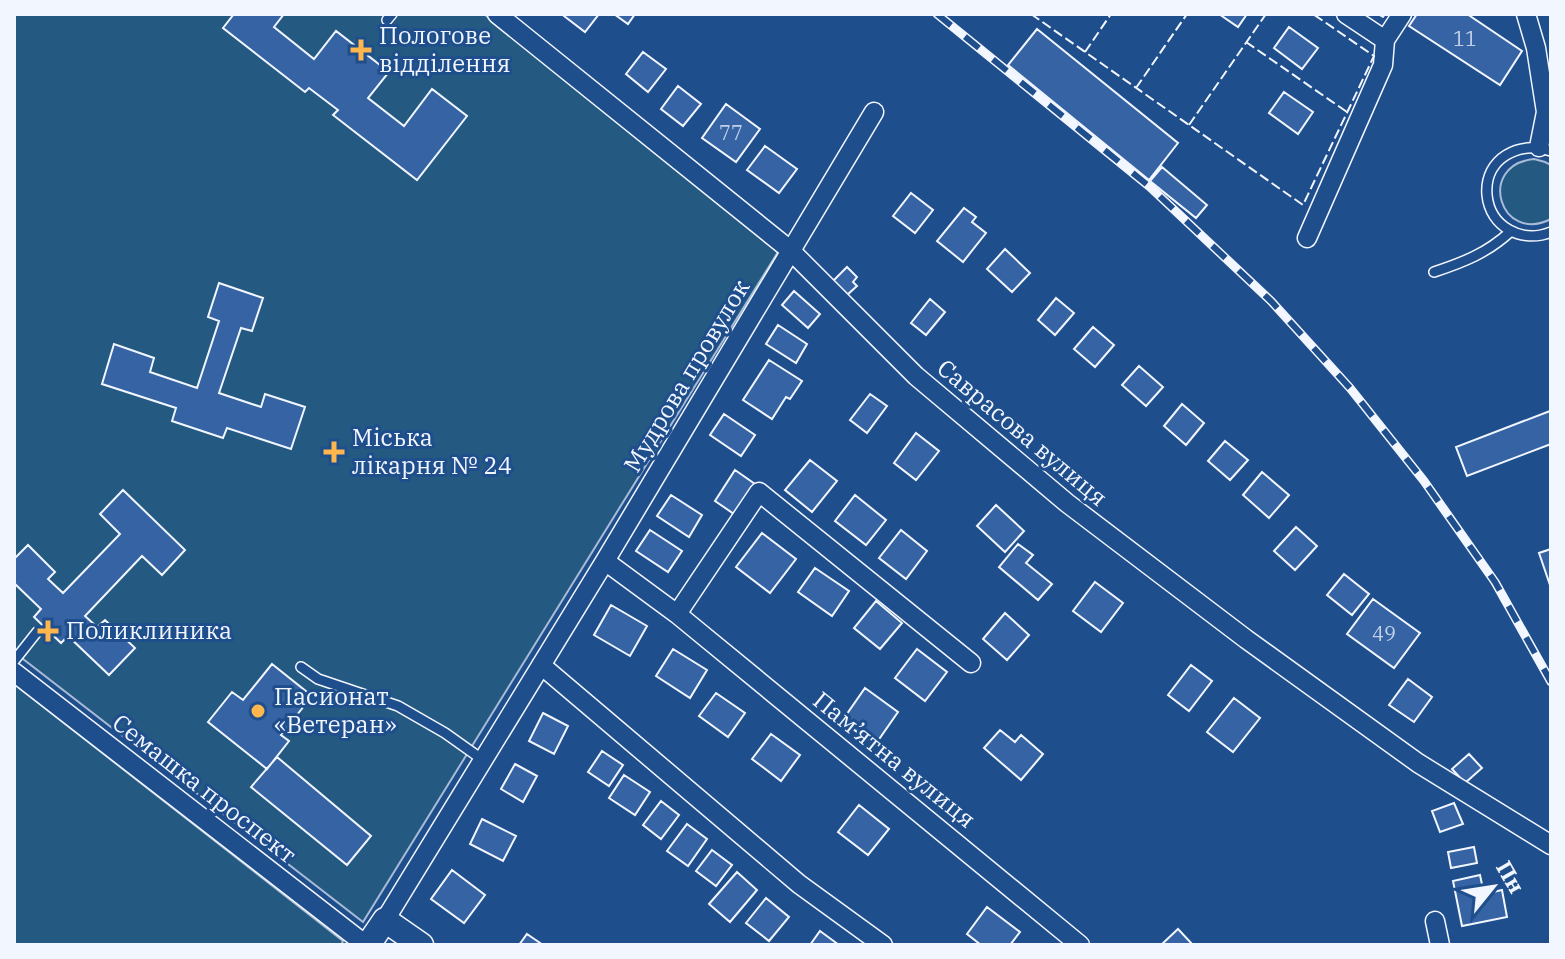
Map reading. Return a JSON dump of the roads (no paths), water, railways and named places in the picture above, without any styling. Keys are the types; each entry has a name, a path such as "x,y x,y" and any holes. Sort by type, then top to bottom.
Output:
{"street":[{"name":"Саврасова вулиця","path":"497,14 790,250 916,376 1067,503 1246,639 1418,763 1551,845"},
{"path":"1346,14 1385,40"},
{"path":"1307,238 1383,65 1385,40 1402,14"},
{"path":"1526,14 1536,48 1546,112 1545,149"},
{"name":"Мудрова провулок","path":"385,920 874,112"},
{"path":"677,614 759,492 971,663"},
{"name":"Пам’ятна вулиця","path":"605,561 677,614 1080,945"},
{"path":"541,665 799,884 883,945"},
{"name":"Семашка проспект","path":"14,672 367,945"},
{"path":"367,945 385,920 421,945"},
{"path":"1435,921 1440,945"}],"lane":[{"path":"1545,149 1523,147 1508,153 1496,164 1489,178 1487,193 1490,208 1498,222 1510,232 1525,237 1551,232"},
{"path":"1434,272 1493,248 1510,232"},
{"path":"14,661 37,632"},
{"path":"301,667 318,679 398,706 445,733 483,760"}],"railway":[{"path":"937,14 1150,187 1271,301 1350,388 1424,481 1495,582 1551,682"}],"place":[{"name":"Пологове відділення","path":"361,50"},
{"name":"Міська лікарня № 24","path":"334,452"},
{"name":"Поликлиника","path":"48,631"},
{"name":"Пасионат «Ветеран»","path":"258,711"}]}
